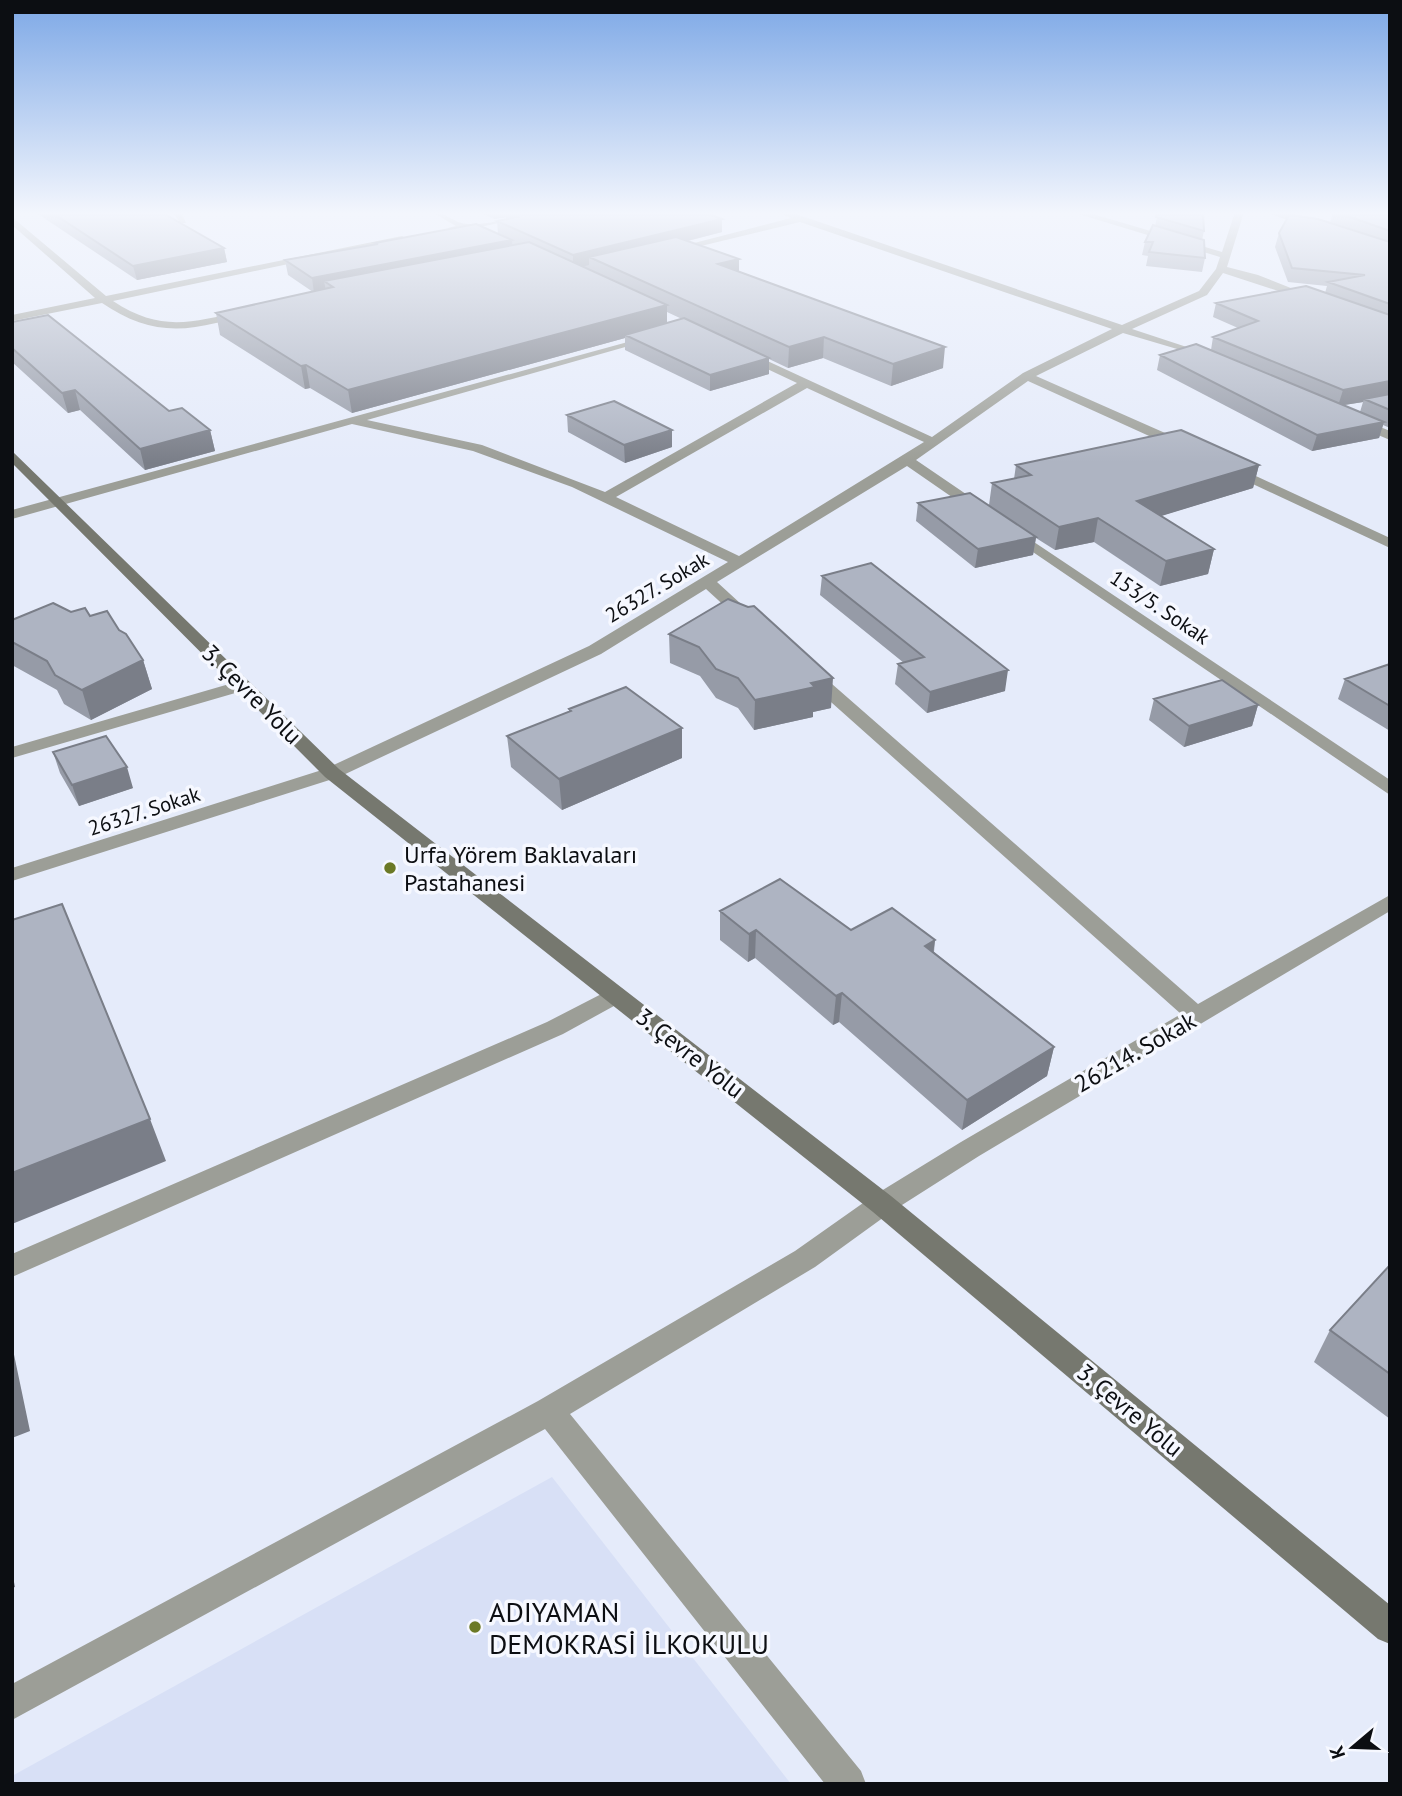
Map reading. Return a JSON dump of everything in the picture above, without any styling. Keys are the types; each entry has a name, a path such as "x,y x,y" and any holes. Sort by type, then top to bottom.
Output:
{"main road":[{"name":"3. Çevre Yolu","path":"12,455 332,774 882,1204 1390,1627"}],"street":[{"path":"99,296 140,322 158,326 183,326 250,313"},
{"path":"12,318 119,296"},
{"path":"1023,296 1222,363"},
{"name":"26327. Sokak","path":"12,875 332,774 595,650 907,460 1027,376 1122,328 1196,296"},
{"path":"1306,296 1328,304"},
{"path":"12,515 673,331"},
{"path":"734,350 931,441"},
{"path":"1027,376 1210,458 1390,544"},
{"path":"605,498 807,383"},
{"path":"1354,412 1390,436"},
{"path":"354,420 477,447 605,498 740,562"},
{"name":"153/5. Sokak","path":"907,460 1390,789"},
{"path":"707,582 766,635"},
{"path":"796,662 1197,1016"},
{"path":"12,753 243,685"},
{"name":"26214. Sokak","path":"12,1703 549,1411 805,1259 882,1204 1390,902"},
{"path":"12,1266 555,1028 615,995"},
{"path":"549,1411 848,1784"}],"shaded area":[{"name":"ADIYAMAN DEMOKRASİ İLKOKULU","path":"552,1477 791,1784 12,1784 12,1776"}],"building":[{"path":"293,296 647,296 667,305 348,390 306,365 301,366 216,313"},
{"path":"675,296 805,296 945,347 893,364 824,337 789,347"},
{"path":"1254,296 1334,296 1390,315 1390,381 1343,390 1213,337 1258,321 1216,303"},
{"path":"1367,296 1390,296 1390,304"},
{"path":"48,315 169,411 182,408 210,430 140,449 75,390 62,393 12,348 12,322"},
{"path":"684,318 769,358 710,375 625,335"},
{"path":"1196,344 1384,422 1317,435 1160,355"},
{"path":"1390,394 1390,410 1364,399"},
{"path":"614,401 672,430 624,445 567,415"},
{"path":"1181,430 1259,465 1137,501 1214,549 1166,561 1098,518 1059,527 992,483 1031,475 1016,465"},
{"path":"970,493 1036,537 978,549 918,503"},
{"path":"871,563 1008,670 930,692 898,664 924,657 822,576"},
{"path":"728,599 748,607 754,606 833,678 811,683 815,687 755,700 738,678 716,669 699,647 669,634"},
{"path":"53,603 71,612 85,608 90,616 107,611 143,660 82,690 55,675 47,661 12,642 12,620"},
{"path":"1390,664 1390,706 1345,679"},
{"path":"1222,680 1258,705 1189,726 1154,699"},
{"path":"626,687 682,728 559,779 507,736 571,711 569,709"},
{"path":"106,736 127,767 72,785 53,752"},
{"path":"780,879 851,930 892,908 935,940 925,946 1054,1047 967,1100 842,993 836,996 756,930 749,934 720,911"},
{"path":"62,904 150,1119 12,1173 12,920"},
{"path":"1390,1265 1390,1374 1330,1330"}],"place":[{"name":"Urfa Yörem Baklavaları Pastahanesi","path":"390,868"},
{"name":"ADIYAMAN DEMOKRASİ İLKOKULU","path":"475,1627"}]}
